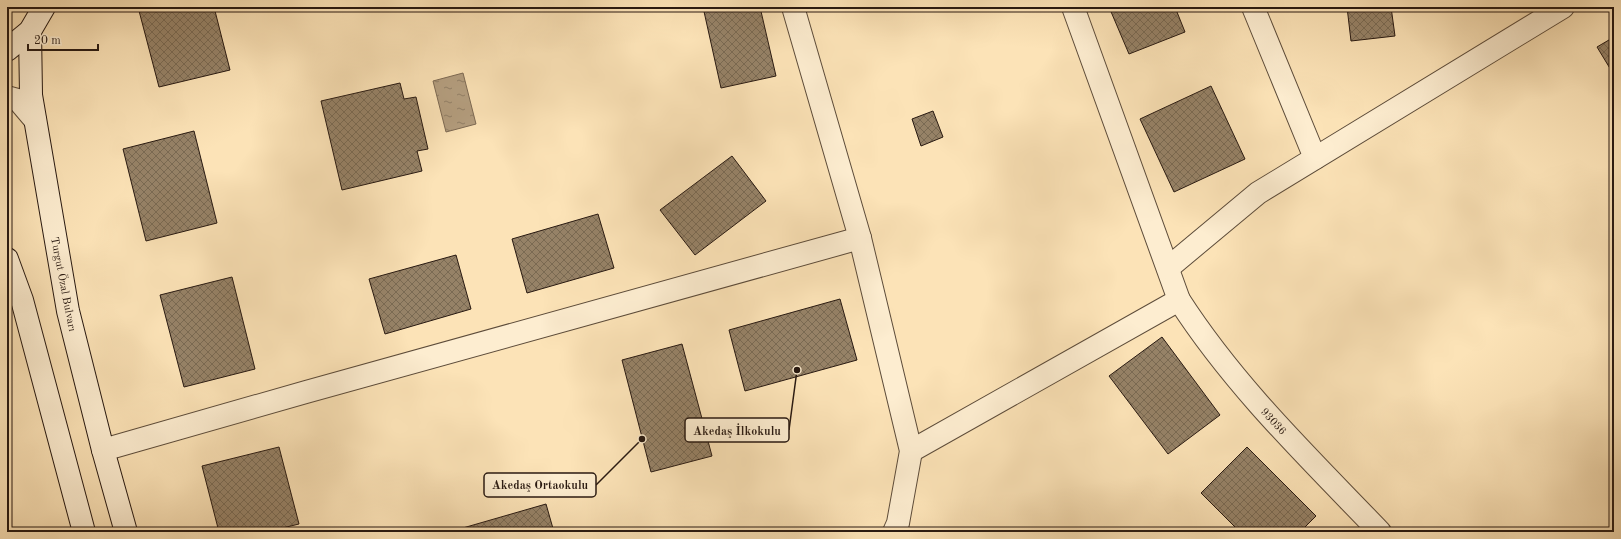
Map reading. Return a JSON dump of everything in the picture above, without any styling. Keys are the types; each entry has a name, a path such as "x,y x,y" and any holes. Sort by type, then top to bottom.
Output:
{"street":[{"path":"30,31 44,7"},
{"path":"7,50 55,7"},
{"path":"793,7 860,238 911,451 897,529"},
{"name":"93036","path":"1073,7 1179,300 1202,335 1267,414 1380,532"},
{"path":"1253,7 1315,158"},
{"path":"1168,268 1258,193 1563,7"},
{"name":"Turgut Özal Bulvarı","path":"30,31 31,95 68,311 103,450 126,532"},
{"path":"7,97 18,100 35,120"},
{"path":"103,450 860,238"},
{"path":"7,259 22,300 84,532"},
{"path":"911,451 1179,300"}],"water":[{"path":"463,73 476,124 446,132 433,81"}],"building":[{"path":"138,7 214,7 230,70 159,87"},
{"path":"703,7 760,7 776,76 721,88"},
{"path":"1109,7 1175,7 1185,32 1129,54"},
{"path":"1347,7 1391,7 1395,36 1351,41"},
{"path":"1614,37 1614,75 1597,47"},
{"path":"400,83 404,99 416,97 428,149 417,151 422,171 342,190 321,101"},
{"path":"1211,86 1245,159 1174,192 1140,119"},
{"path":"933,111 943,137 921,146 912,119"},
{"path":"194,131 217,223 146,241 123,149"},
{"path":"732,156 766,201 695,255 660,210"},
{"path":"598,214 614,268 527,293 512,239"},
{"path":"456,255 471,309 385,334 369,279"},
{"path":"232,277 255,369 184,387 160,295"},
{"path":"840,299 857,360 745,391 729,330"},
{"path":"1162,337 1220,415 1168,454 1109,376"},
{"path":"682,344 712,456 651,472 622,360"},
{"path":"279,447 299,524 266,532 219,532 202,466"},
{"path":"1247,447 1316,516 1300,532 1240,532 1201,493"},
{"path":"546,504 554,532 449,532"}],"place":[{"name":"Akedaş İlkokulu","path":"797,370"},
{"name":"Akedaş Ortaokulu","path":"642,439"}]}
